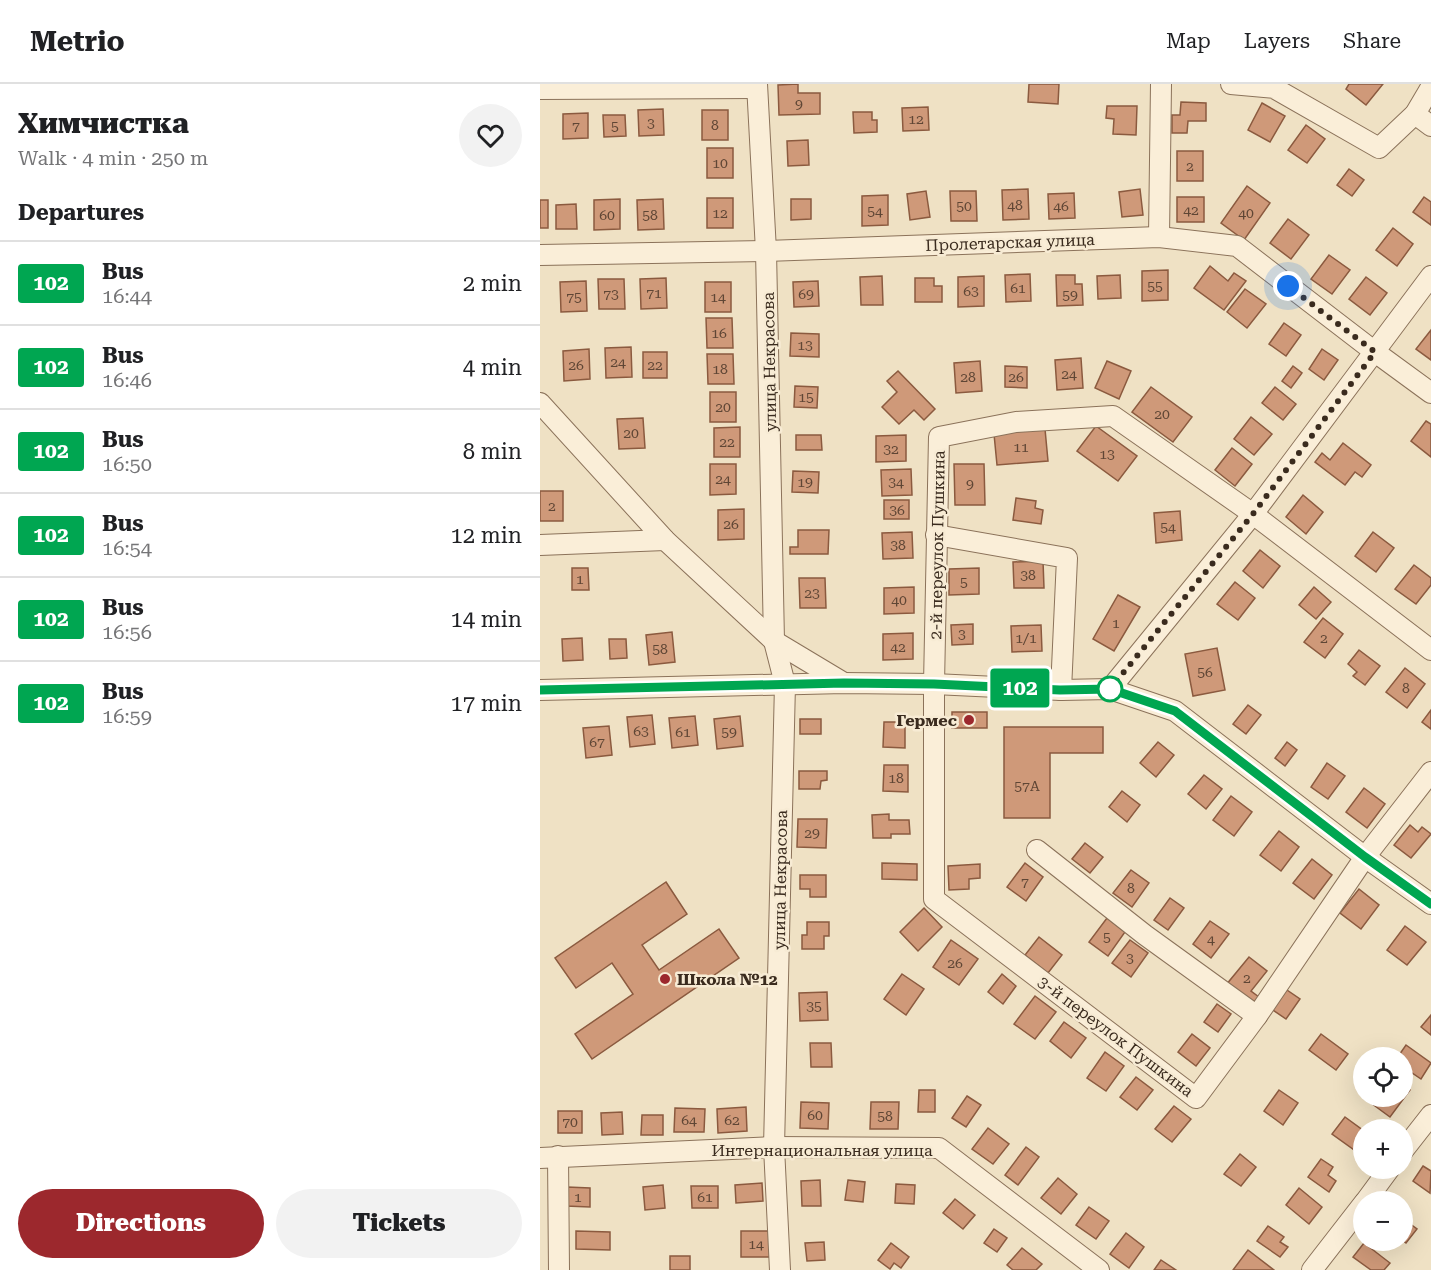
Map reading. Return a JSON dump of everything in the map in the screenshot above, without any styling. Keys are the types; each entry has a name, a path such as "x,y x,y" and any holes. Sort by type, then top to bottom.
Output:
{"street":[{"path":"1159,237 1161,84"},
{"path":"1231,84 1274,88 1379,148 1423,120 1431,87"},
{"path":"540,89 757,86"},
{"name":"улица Некрасова","path":"757,86 766,250 774,641 785,684 774,1147 780,1270"},
{"name":"Пролетарская улица","path":"540,255 1159,237 1237,246 1431,393"},
{"path":"1110,689 1253,514 1431,276"},
{"path":"540,403 665,540 774,641 844,683"},
{"name":"2-й переулок Пушкина","path":"934,684 939,437 1016,422 1113,416 1253,514 1431,650"},
{"path":"540,425 563,428"},
{"path":"936,535 1067,558 1060,690"},
{"path":"540,545 665,540"},
{"path":"540,690 844,683 934,684 1060,690 1110,689 1175,711 1365,857 1431,904"},
{"name":"3-й переулок Пушкина","path":"934,684 934,899 1196,1098 1257,1016"},
{"path":"1037,850 1145,935 1257,1016 1365,857 1431,772"},
{"path":"1413,1138 1431,1115"},
{"name":"Интернациональная улица","path":"549,1157 774,1147 939,1148 1099,1270"},
{"path":"549,1157 559,1270"},
{"path":"1372,1191 1382,1179"},
{"path":"1312,1270 1353,1216"}],"building":[{"path":"798,84 798,93 820,93 820,114 779,115 778,85"},
{"path":"1029,84 1059,84 1058,104 1028,102"},
{"path":"1349,84 1383,84 1366,105 1346,89"},
{"path":"1181,102 1206,103 1206,121 1188,121 1187,133 1172,133 1172,115 1180,115"},
{"path":"1262,103 1285,116 1270,142 1248,130"},
{"path":"1107,106 1137,106 1136,135 1113,134 1114,119 1106,118"},
{"path":"928,107 929,130 903,131 902,108"},
{"path":"663,109 664,135 639,136 638,110"},
{"path":"702,110 728,110 728,140 702,140"},
{"path":"853,112 872,112 872,120 877,120 877,132 854,133"},
{"path":"588,113 588,138 563,139 563,114"},
{"path":"603,115 625,115 626,136 604,137"},
{"path":"1306,125 1325,139 1307,163 1288,150"},
{"path":"808,140 809,165 788,166 787,141"},
{"path":"707,148 733,148 733,178 707,178"},
{"path":"1177,151 1203,151 1203,181 1177,181"},
{"path":"1349,169 1364,180 1352,196 1337,185"},
{"path":"1247,186 1270,203 1244,240 1221,223"},
{"path":"1028,189 1029,219 1003,220 1002,190"},
{"path":"1140,189 1143,215 1122,217 1119,192"},
{"path":"926,191 930,217 910,220 907,194"},
{"path":"950,191 976,191 977,221 951,221"},
{"path":"1074,193 1075,218 1049,219 1048,194"},
{"path":"888,195 888,225 862,226 862,196"},
{"path":"1177,197 1204,197 1204,222 1177,222"},
{"path":"1424,197 1431,202 1431,225 1413,212"},
{"path":"707,198 733,198 733,228 707,228"},
{"path":"620,199 620,229 594,230 594,200"},
{"path":"663,199 664,229 638,230 637,200"},
{"path":"791,199 811,199 811,219 791,220"},
{"path":"540,200 548,200 548,228 540,228"},
{"path":"576,204 577,229 556,229 556,205"},
{"path":"1288,219 1309,235 1291,259 1270,243"},
{"path":"1393,228 1413,244 1397,266 1376,250"},
{"path":"1329,255 1350,270 1332,294 1311,279"},
{"path":"1210,266 1228,281 1234,273 1246,281 1224,310 1194,288"},
{"path":"1168,270 1168,300 1142,301 1142,271"},
{"path":"1030,274 1031,301 1006,302 1005,275"},
{"path":"1056,275 1075,275 1075,284 1082,284 1083,305 1057,306"},
{"path":"1120,275 1121,298 1098,299 1097,276"},
{"path":"882,276 883,305 861,305 860,277"},
{"path":"984,276 984,306 958,307 958,277"},
{"path":"1366,277 1387,293 1370,315 1349,299"},
{"path":"666,278 667,308 641,309 640,279"},
{"path":"915,278 934,278 934,286 942,286 942,302 915,302"},
{"path":"598,279 624,279 625,309 599,309"},
{"path":"586,281 587,311 561,312 560,282"},
{"path":"818,281 819,306 794,307 793,282"},
{"path":"705,282 731,282 731,312 705,312"},
{"path":"1245,289 1266,304 1247,328 1227,312"},
{"path":"706,318 732,318 733,348 707,348"},
{"path":"1284,323 1301,335 1286,356 1269,344"},
{"path":"1431,330 1431,360 1416,349"},
{"path":"791,333 819,334 819,357 790,356"},
{"path":"631,347 632,377 606,378 605,348"},
{"path":"589,349 590,379 564,381 563,351"},
{"path":"1322,349 1338,360 1324,380 1309,369"},
{"path":"643,352 667,352 667,378 643,378"},
{"path":"707,354 733,354 734,384 708,384"},
{"path":"1081,358 1083,388 1057,390 1055,360"},
{"path":"980,361 982,391 956,393 954,363"},
{"path":"1107,361 1131,371 1119,399 1095,388"},
{"path":"1005,366 1027,367 1027,388 1005,387"},
{"path":"1293,366 1302,373 1291,388 1282,381"},
{"path":"898,371 935,409 924,420 914,410 899,424 882,407 897,392 887,381"},
{"path":"795,386 818,387 817,408 794,407"},
{"path":"1151,387 1192,417 1173,442 1132,412"},
{"path":"1275,387 1296,404 1283,420 1262,403"},
{"path":"710,392 736,392 736,422 710,422"},
{"path":"1251,417 1272,434 1254,455 1234,439"},
{"path":"643,418 645,448 619,449 617,419"},
{"path":"1426,421 1431,424 1431,457 1411,441"},
{"path":"1096,426 1137,456 1118,481 1077,451"},
{"path":"740,427 740,457 714,457 714,428"},
{"path":"1045,429 1048,461 997,465 994,434"},
{"path":"796,435 821,435 822,450 796,450"},
{"path":"906,435 906,461 876,462 876,436"},
{"path":"1343,443 1371,465 1362,477 1355,472 1345,485 1315,462 1322,453 1330,460"},
{"path":"1232,448 1252,464 1235,486 1215,470"},
{"path":"710,464 736,464 736,494 710,495"},
{"path":"954,464 984,464 985,505 955,505"},
{"path":"911,469 912,495 882,496 881,470"},
{"path":"793,471 819,472 818,493 792,492"},
{"path":"540,491 563,491 563,521 540,521"},
{"path":"1303,495 1323,512 1306,534 1286,517"},
{"path":"1016,498 1036,501 1035,508 1043,510 1041,524 1013,520"},
{"path":"884,500 909,500 909,519 884,519"},
{"path":"744,509 744,539 718,540 718,510"},
{"path":"1180,511 1182,540 1156,543 1154,513"},
{"path":"798,530 829,530 828,554 790,554 790,547 798,547"},
{"path":"912,532 913,558 883,559 882,533"},
{"path":"1373,532 1394,548 1376,572 1355,556"},
{"path":"1260,550 1280,566 1263,588 1243,571"},
{"path":"1043,561 1044,588 1014,588 1013,562"},
{"path":"1414,565 1431,578 1431,585 1416,604 1395,589"},
{"path":"572,568 588,568 589,590 572,590"},
{"path":"979,568 979,594 949,595 949,569"},
{"path":"799,578 825,578 826,608 800,608"},
{"path":"1235,582 1255,598 1238,620 1217,604"},
{"path":"914,587 914,613 884,614 884,588"},
{"path":"1314,587 1331,602 1316,619 1299,605"},
{"path":"1118,595 1140,607 1114,651 1093,639"},
{"path":"1323,618 1343,634 1325,658 1304,642"},
{"path":"973,624 973,644 952,645 951,625"},
{"path":"1041,625 1042,651 1012,652 1011,626"},
{"path":"672,632 675,662 649,665 646,635"},
{"path":"913,633 913,659 883,660 883,634"},
{"path":"582,638 583,660 563,661 562,639"},
{"path":"609,639 626,639 627,658 610,659"},
{"path":"1217,648 1225,690 1193,696 1185,654"},
{"path":"1359,650 1380,666 1365,685 1353,676 1357,672 1348,664"},
{"path":"1405,668 1425,684 1407,708 1386,692"},
{"path":"1248,705 1261,715 1246,734 1233,724"},
{"path":"1431,710 1431,729 1422,722"},
{"name":"Гермес","path":"952,712 987,712 987,728 952,728"},
{"path":"652,715 655,744 630,747 627,717"},
{"path":"695,716 698,745 672,748 669,718"},
{"path":"740,716 743,746 717,749 714,719"},
{"path":"800,719 821,719 821,734 800,734"},
{"path":"884,722 905,722 905,748 883,747"},
{"path":"609,726 612,755 586,758 583,728"},
{"path":"1004,727 1103,727 1103,753 1050,753 1050,818 1004,818"},
{"path":"1158,742 1174,755 1156,777 1140,763"},
{"path":"1287,742 1297,750 1285,766 1275,758"},
{"path":"1327,763 1345,776 1328,799 1311,787"},
{"path":"884,765 908,765 908,792 883,791"},
{"path":"799,771 827,771 827,780 821,781 820,789 799,789"},
{"path":"1204,775 1222,789 1206,809 1188,794"},
{"path":"1364,788 1385,804 1367,828 1346,812"},
{"path":"1122,791 1140,805 1127,822 1109,807"},
{"path":"1231,796 1252,812 1234,836 1213,820"},
{"path":"889,814 889,820 909,820 910,834 891,834 891,838 873,838 872,815"},
{"path":"798,819 827,819 826,848 797,847"},
{"path":"1410,825 1418,832 1422,827 1431,834 1411,858 1394,845"},
{"path":"1279,831 1299,847 1281,871 1260,855"},
{"path":"1085,843 1103,857 1090,873 1072,859"},
{"path":"1312,859 1332,875 1314,899 1293,883"},
{"path":"882,863 917,864 917,880 882,879"},
{"path":"1025,863 1043,877 1026,901 1007,887"},
{"path":"980,864 980,878 969,879 969,889 949,890 948,866"},
{"path":"1131,870 1149,883 1132,907 1113,893"},
{"path":"800,875 826,875 826,897 810,897 810,889 800,889"},
{"name":"Школа №12","path":"666,882 687,914 642,945 659,970 719,929 739,958 592,1059 575,1034 633,994 612,963 576,988 555,958"},
{"path":"1359,889 1379,905 1361,929 1340,913"},
{"path":"1170,898 1184,908 1168,930 1154,920"},
{"path":"924,908 942,927 918,951 900,932"},
{"path":"1107,918 1125,932 1108,956 1089,942"},
{"path":"1210,921 1229,934 1211,958 1193,944"},
{"path":"807,922 829,922 829,936 824,936 824,949 802,949 802,935 807,935"},
{"path":"1405,926 1426,942 1407,965 1387,950"},
{"path":"1039,937 1062,955 1048,973 1025,955"},
{"path":"951,940 978,959 959,985 933,967"},
{"path":"1130,940 1148,953 1131,977 1112,963"},
{"path":"1249,957 1267,971 1251,991 1259,997 1252,1005 1226,985"},
{"path":"902,974 924,989 906,1015 884,999"},
{"path":"1002,974 1016,986 1003,1004 988,992"},
{"path":"1284,988 1300,999 1286,1019 1270,1008"},
{"path":"827,992 828,1020 800,1021 799,993"},
{"path":"1035,996 1056,1012 1035,1039 1014,1024"},
{"path":"1217,1004 1231,1014 1218,1032 1204,1022"},
{"path":"1431,1015 1431,1035 1421,1027"},
{"path":"1064,1022 1086,1038 1071,1058 1050,1041"},
{"path":"1192,1034 1210,1048 1196,1066 1178,1052"},
{"path":"1321,1034 1348,1054 1336,1070 1309,1050"},
{"path":"810,1043 831,1043 832,1067 811,1067"},
{"path":"1413,1050 1431,1063 1421,1079 1413,1074"},
{"path":"1105,1052 1124,1066 1106,1091 1087,1078"},
{"path":"1136,1077 1153,1090 1137,1110 1120,1097"},
{"path":"919,1090 935,1090 935,1112 918,1112"},
{"path":"1279,1090 1298,1103 1283,1125 1264,1111"},
{"path":"967,1096 981,1105 966,1127 952,1118"},
{"path":"801,1102 829,1103 828,1129 800,1128"},
{"path":"871,1102 899,1102 898,1129 870,1129"},
{"path":"1174,1106 1191,1119 1172,1142 1155,1129"},
{"path":"746,1107 747,1131 718,1133 717,1109"},
{"path":"1376,1107 1397,1107 1390,1117"},
{"path":"675,1108 705,1109 704,1132 674,1132"},
{"path":"558,1111 582,1111 582,1133 558,1133"},
{"path":"622,1112 623,1134 602,1135 601,1113"},
{"path":"642,1115 663,1115 663,1135 641,1135"},
{"path":"1345,1117 1353,1123 1353,1149 1332,1134"},
{"path":"988,1128 1009,1144 993,1164 972,1149"},
{"path":"1026,1147 1039,1157 1018,1185 1005,1175"},
{"path":"1240,1154 1256,1167 1241,1186 1224,1174"},
{"path":"1321,1159 1333,1167 1328,1175 1336,1181 1329,1192 1308,1177"},
{"path":"1423,1166 1431,1171 1430,1193 1413,1181"},
{"path":"1058,1178 1077,1194 1061,1214 1041,1198"},
{"path":"820,1180 821,1206 802,1206 801,1181"},
{"path":"848,1180 865,1182 863,1202 845,1200"},
{"path":"762,1183 763,1201 736,1203 735,1185"},
{"path":"896,1184 915,1185 914,1204 895,1203"},
{"path":"663,1185 665,1208 645,1210 643,1187"},
{"path":"691,1186 718,1186 718,1208 692,1208"},
{"path":"567,1187 590,1188 590,1207 566,1206"},
{"path":"1299,1188 1322,1207 1309,1224 1286,1205"},
{"path":"955,1199 975,1215 963,1229 943,1213"},
{"path":"1089,1207 1109,1221 1096,1239 1076,1225"},
{"path":"1268,1226 1284,1237 1280,1242 1288,1247 1280,1257 1257,1241"},
{"path":"994,1229 1007,1238 997,1252 984,1243"},
{"path":"576,1231 610,1232 610,1250 576,1249"},
{"path":"741,1231 770,1231 770,1257 741,1257"},
{"path":"1126,1233 1144,1247 1129,1268 1110,1254"},
{"path":"824,1242 825,1260 807,1261 805,1243"},
{"path":"891,1243 909,1257 901,1268 894,1263 890,1269 878,1260"},
{"path":"1022,1248 1042,1264 1036,1270 1013,1270 1007,1265"},
{"path":"1248,1250 1274,1270 1233,1270"},
{"path":"1358,1251 1374,1251 1390,1263 1384,1270 1371,1270 1353,1257"},
{"path":"670,1256 690,1256 690,1270 670,1270"},
{"path":"1161,1260 1176,1270 1154,1270"}],"bus line":[{"name":"102","path":"540,690 844,683 934,684 1060,690 1110,689 1175,711 1365,857 1431,904"}],"place":[{"name":"Гермес","path":"969,720"},
{"name":"Школа №12","path":"665,979"}],"route":[{"path":"1110,689 1253,514 1375,352 1288,286"}]}
